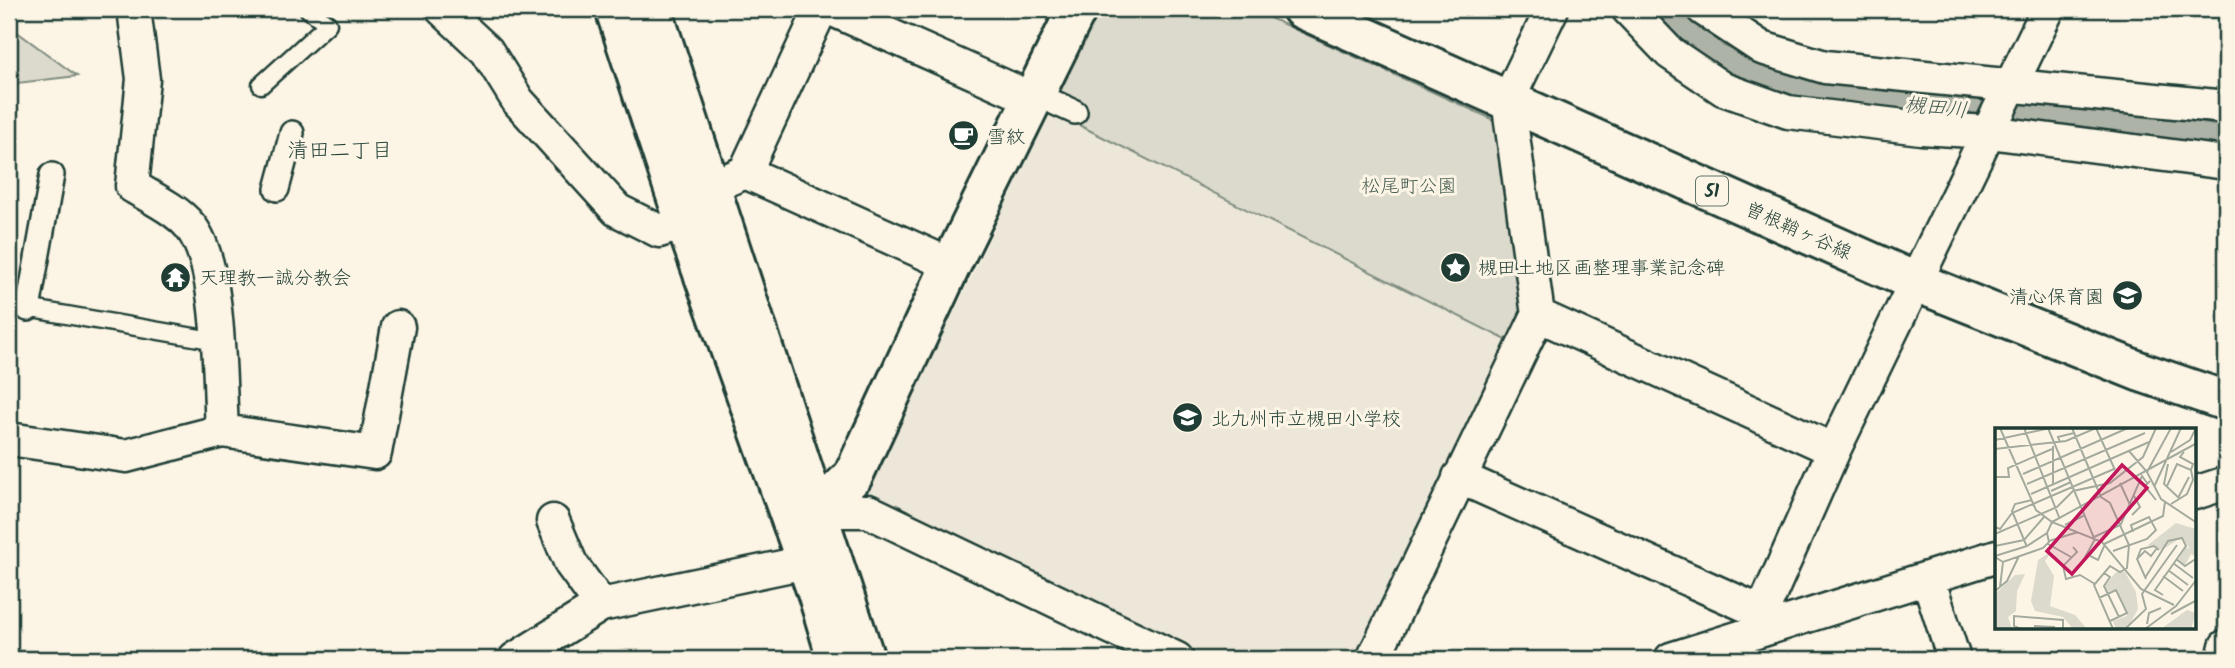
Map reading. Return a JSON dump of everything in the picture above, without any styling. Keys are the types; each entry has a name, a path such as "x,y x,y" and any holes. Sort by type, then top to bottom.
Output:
{"street":[{"path":"134,9 143,79 132,186 189,224 204,248 216,341 222,431"},
{"path":"442,9 487,51 518,102 617,210 659,231 685,223"},
{"path":"615,9 685,223 806,534 866,659"},
{"path":"652,9 709,188 806,534 837,659"},
{"path":"709,188 745,172 821,9"},
{"path":"831,9 1054,105"},
{"path":"806,534 853,477 951,265 1054,105 1077,9"},
{"name":"曽根鞘ヶ谷線","path":"1302,9 1916,282 2141,372 2226,401"},
{"path":"1373,659 1538,314 1508,100 1552,9"},
{"path":"1628,9 1670,53 1723,89 1788,112 1921,128 1989,132 2226,163"},
{"path":"1703,9 1762,48 1825,67 2226,107"},
{"path":"1757,623 1834,450 2048,9"},
{"path":"277,189 292,133"},
{"path":"745,172 951,265"},
{"path":"18,307 52,175"},
{"path":"1538,314 1834,450"},
{"path":"9,439 126,456 222,431 375,453 398,327"},
{"path":"1459,477 1757,623"},
{"path":"2196,493 2226,483"},
{"path":"515,659 601,605 869,511 1177,659"},
{"path":"553,522 571,564 601,605"},
{"path":"1671,659 1757,623 1928,578 1995,557"},
{"path":"1928,578 1953,656 1951,659"},
{"path":"535,659 564,628"},
{"path":"2223,659 2226,646"}],"lane":[{"path":"261,85 328,24 308,9"},
{"path":"18,307 216,341"}],"shaded area":[{"name":"北九州市立槻田小学校","path":"1051,111 1510,342 1355,659 1209,659 867,494"}],"green space":[{"name":"松尾町公園","path":"1098,9 1250,9 1490,118 1498,127 1522,318 1510,342 1051,111"},
{"path":"9,28 13,29 77,76 9,84"}],"water":[{"name":"槻田川","path":"1639,9 1683,9 1724,46 1806,78 2156,115 2226,127 2226,156 1781,101 1694,59"}],"place":[{"name":"雪紋","path":"964,136"},
{"name":"槻田土地区画整理事業記念碑","path":"1455,267"},
{"name":"天理教一誠分教会","path":"176,277"},
{"name":"清心保育園","path":"2127,296"},
{"name":"北九州市立槻田小学校","path":"1188,418"}],"district":[{"name":"清田二丁目","path":"340,150"}]}
